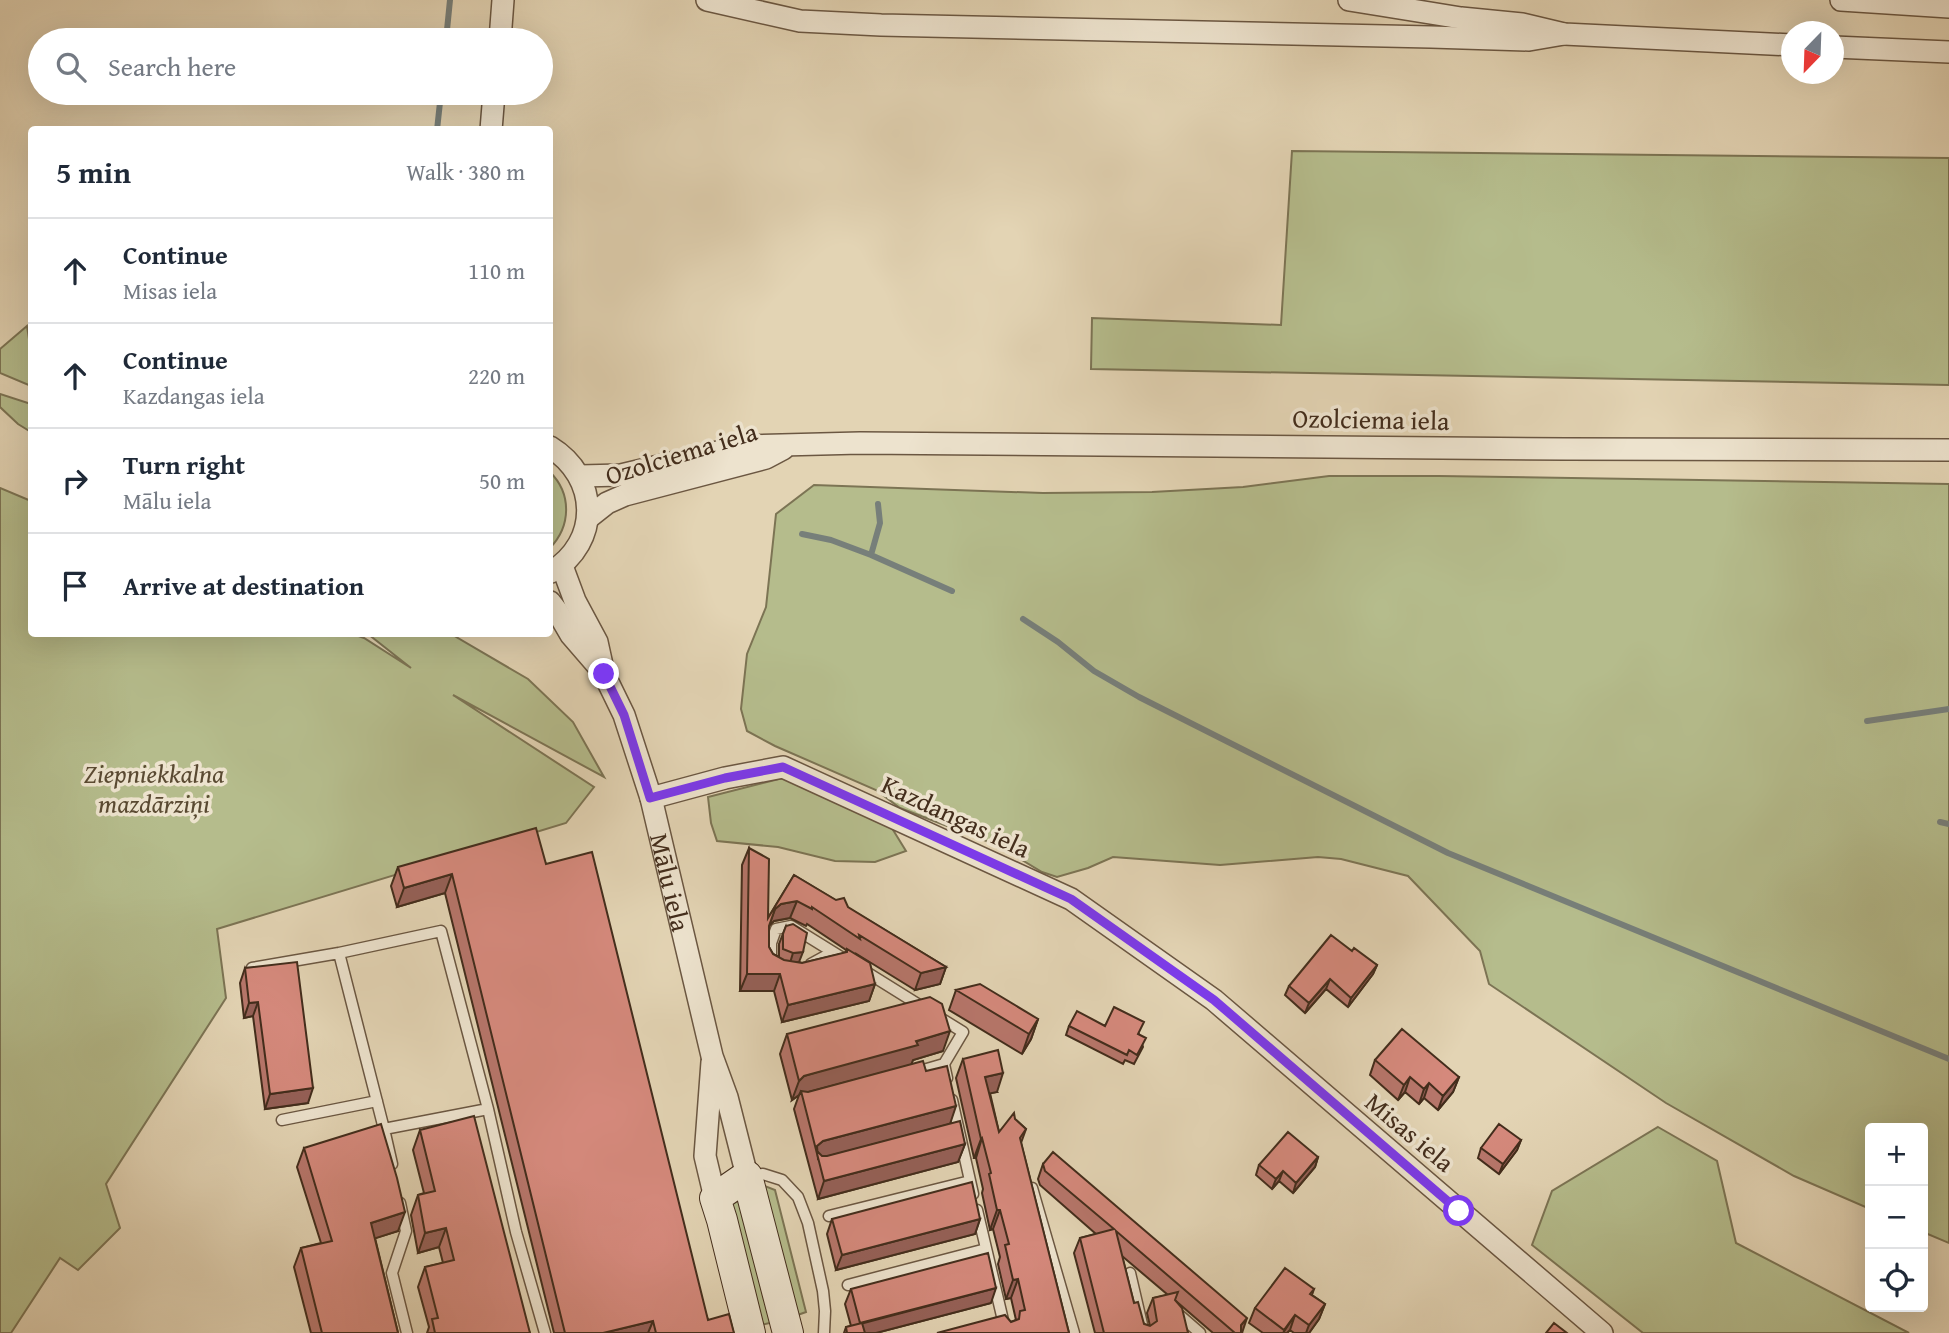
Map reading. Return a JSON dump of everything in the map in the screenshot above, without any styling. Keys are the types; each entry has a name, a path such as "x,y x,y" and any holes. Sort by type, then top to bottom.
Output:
{"street":[{"path":"501,28 503,0"},
{"path":"707,0 800,21 881,25 1529,40 1564,34"},
{"path":"1349,0 1461,18 1522,24 1564,34 1781,45"},
{"path":"1842,0 1949,7"},
{"path":"1844,47 1949,52"},
{"path":"491,126 493,105"},
{"name":"Ozolciema iela","path":"580,476 621,475 743,446 860,443 1949,450"},
{"name":"Ozolciema iela","path":"588,518 607,503 625,495 766,458 792,445"},
{"name":"Ozolciema iela","path":"553,449 568,460 580,476 587,496 588,518 580,545 556,570"},
{"name":"Mālu iela","path":"556,570 597,642 604,674 624,715 650,798 712,1056 727,1097 788,1333"},
{"name":"Mālu iela","path":"553,606 571,635 604,674"},
{"name":"Kazdangas iela","path":"650,798 725,778 783,767 1071,899 1214,1000"},
{"name":"Misas iela","path":"1214,1000 1602,1333"},
{"name":"Mālu iela","path":"712,1056 705,1156 750,1333"},
{"path":"715,1198 747,1176"}],"lane":[{"path":"777,968 771,964 771,943 776,929 791,926 963,1032 944,1065 986,1248 997,1320 1006,1333"},
{"path":"252,968 340,953 441,931 488,1109 516,1232 545,1333"},
{"path":"798,972 833,952"},
{"path":"340,953 395,1180"},
{"path":"902,1006 915,1002"},
{"path":"904,1075 944,1065"},
{"path":"282,1120 377,1101"},
{"path":"384,1129 488,1109"},
{"path":"946,1133 959,1130"},
{"path":"747,1176 763,1174 782,1180 798,1197 808,1223 823,1291 824,1333"},
{"path":"1028,1174 1074,1333"},
{"path":"829,1216 970,1181"},
{"path":"398,1193 406,1231 392,1273 407,1333"},
{"path":"848,1285 986,1248"},
{"path":"1130,1273 1144,1333"},
{"path":"1177,1313 1200,1333"}],"green space":[{"path":"1292,151 1949,158 1949,385 1091,369 1092,318 1281,325"},
{"path":"27,326 28,385 0,373 0,349"},
{"path":"0,394 28,403 28,430 18,424 0,407"},
{"path":"553,476 562,490 566,510 562,530 553,544"},
{"path":"1329,476 1949,484 1949,1243 1928,1234 1928,1123 1865,1123 1865,1207 1794,1176 1666,1103 1489,984 1480,951 1408,876 1341,859 1318,857 1220,865 1113,857 1057,877 1042,872 997,845 900,808 876,790 747,731 741,709 747,654 766,607 776,514 814,485 1043,493 1152,492 1243,487"},
{"name":"Ziepniekkalna mazdārziņi","path":"0,488 28,500 28,637 361,637 411,668 372,637 456,637 528,679 573,722 604,777 453,695 594,787 566,823 217,929 226,998 106,1184 120,1228 78,1270 60,1258 11,1333 0,1333"},
{"path":"783,778 890,825 906,851 875,862 835,861 778,847 717,841 711,823 708,797"},
{"path":"1658,1127 1717,1161 1736,1243 1909,1333 1643,1333 1532,1245 1552,1191"},
{"path":"762,1185 775,1190 806,1312 795,1316"},
{"path":"741,1198 774,1322 756,1326 730,1201"}],"building":[{"path":"536,828 546,864 592,852 708,1320 729,1314 734,1333 656,1333 653,1321 603,1333 565,1333 452,874 404,888 398,867"},
{"path":"749,848 769,859 768,918 794,875 836,900 844,898 848,907 946,967 921,973 859,935 860,939 812,907 797,901 781,904 775,909 769,926 769,947 773,954 784,960 802,963 847,952 847,949 870,963 875,984 788,1005 780,974 747,974"},
{"path":"793,924 807,933 803,952 793,953 783,949 786,926"},
{"path":"1331,935 1377,965 1351,998 1330,979 1309,1003 1289,986"},
{"path":"297,962 313,1088 270,1094 258,1002 249,1003 245,968"},
{"path":"980,984 1038,1019 1029,1034 956,990"},
{"path":"930,997 942,1004 950,1031 916,1041 918,1045 804,1076 799,1081 787,1034"},
{"path":"1114,1007 1144,1022 1138,1034 1146,1038 1137,1055 1129,1050 1127,1055 1069,1026 1077,1011 1105,1026"},
{"path":"1402,1029 1459,1077 1443,1096 1429,1083 1424,1089 1410,1077 1404,1085 1375,1060"},
{"path":"998,1050 1003,1073 985,1077 999,1132 1014,1113 1015,1119 1026,1129 1020,1138 1069,1333 937,1333 1005,1315 1011,1322 1019,1319 1020,1311 1025,1310 1018,1279 1013,1280 1005,1245 1009,1244 1000,1210 997,1210 989,1174 991,1173 963,1059"},
{"path":"923,1061 926,1071 947,1066 956,1106 823,1141 817,1146 817,1151 822,1156 827,1156 960,1121 965,1144 824,1181 801,1091 808,1092"},
{"path":"474,1116 530,1333 435,1333 432,1319 438,1318 425,1267 454,1260 446,1228 425,1233 418,1195 435,1191 420,1130"},
{"path":"381,1124 405,1212 371,1223 398,1333 322,1333 301,1248 332,1241 304,1148"},
{"path":"1499,1124 1521,1140 1503,1164 1481,1148"},
{"path":"1288,1132 1318,1157 1296,1183 1283,1171 1276,1179 1259,1165"},
{"path":"1053,1152 1247,1318 1241,1325 1241,1333 1235,1333 1116,1231 1134,1303 1138,1302 1144,1324 1150,1326 1157,1321 1153,1298 1178,1292 1175,1300 1182,1308 1188,1333 1104,1333 1080,1238 1114,1229 1045,1171 1043,1164"},
{"path":"972,1182 980,1219 842,1255 832,1219"},
{"path":"988,1253 996,1288 860,1323 851,1289"},
{"path":"1285,1268 1314,1289 1310,1294 1325,1304 1309,1325 1295,1315 1284,1330 1255,1308"},
{"path":"862,1323 865,1333 847,1333 846,1327"},
{"path":"1554,1323 1567,1333 1546,1333"}],"waterway":[{"path":"447,28 450,0"},
{"path":"437,126 440,105"},
{"path":"878,504 880,523 871,555 952,591"},
{"path":"802,534 831,540 871,555"},
{"path":"1023,619 1058,642 1094,671 1139,697 1448,853 1949,1059"},
{"path":"1867,721 1949,709"},
{"path":"1940,822 1949,824"}],"route":[{"path":"604,674 624,715 650,798 725,778 783,767 1071,899 1214,1000 1459,1211"}]}
